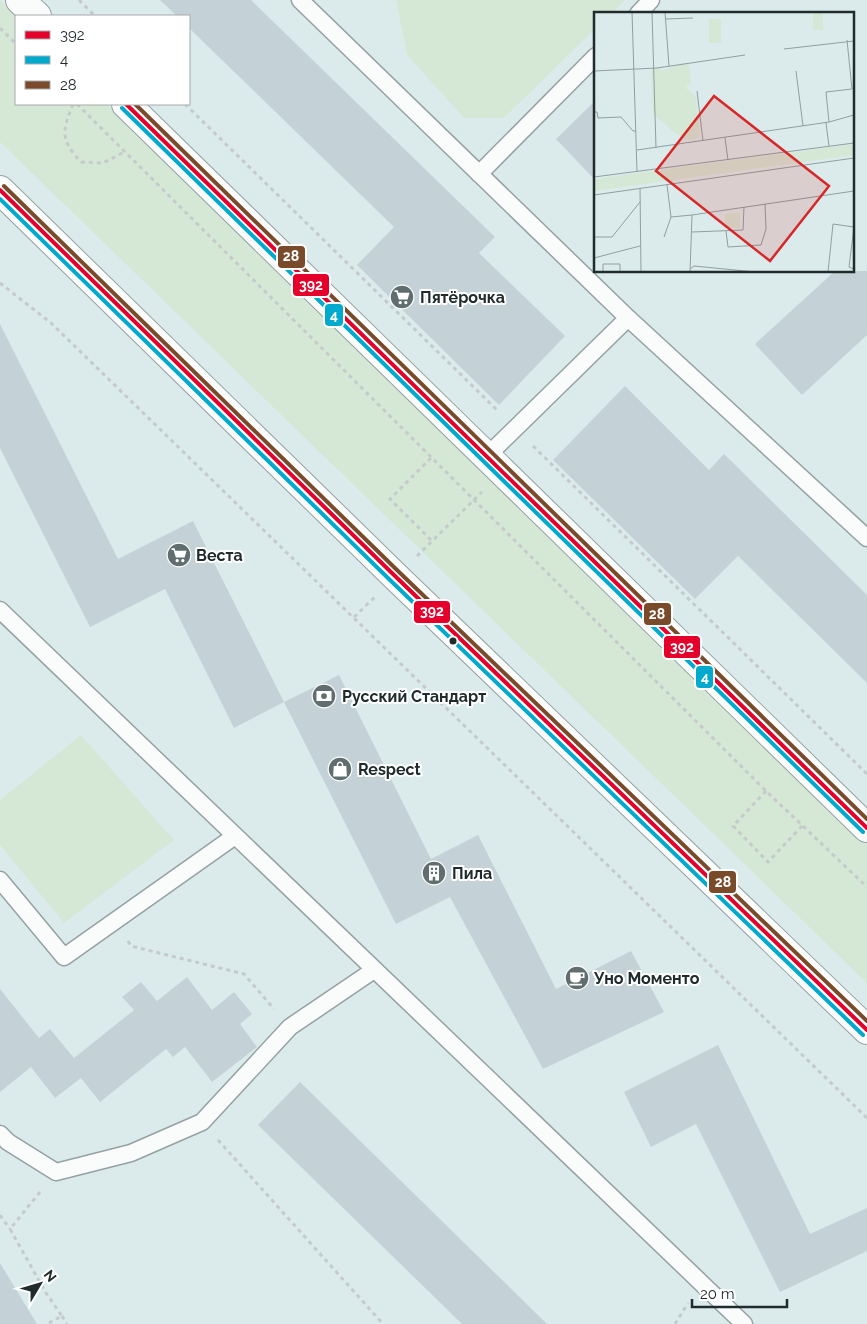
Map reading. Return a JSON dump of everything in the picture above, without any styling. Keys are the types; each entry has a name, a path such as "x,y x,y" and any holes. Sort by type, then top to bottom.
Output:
{"main road":[{"path":"20,0 36,15"},
{"path":"127,105 867,828"},
{"path":"0,190 395,576 867,1030"}],"lane":[{"path":"300,0 628,318 867,538"},
{"path":"640,12 651,0"},
{"path":"479,174 594,58"},
{"path":"495,464 628,318"},
{"path":"0,610 744,1324"},
{"path":"0,880 64,956 235,836"},
{"path":"0,1134 8,1142 56,1172 131,1153 202,1122 290,1027 374,970"}],"path":[{"path":"79,0 94,15"},
{"path":"0,28 15,43"},
{"path":"74,105 64,125 67,147 81,162 103,163 126,151"},
{"path":"76,105 126,151 766,792 867,887"},
{"path":"0,283 51,323 867,1118"},
{"path":"431,458 390,500 432,540"},
{"path":"354,617 473,500 495,464"},
{"path":"766,792 733,826 768,862 802,826"},
{"path":"113,922 132,946 244,974 290,1027"},
{"path":"202,1122 383,1324"},
{"path":"10,1228 56,1172"},
{"path":"0,1215 10,1228 46,1293 67,1324"},
{"path":"47,1324 62,1316"}],"green space":[{"path":"0,0 16,15 15,105 108,105 867,845 867,983 0,142"},
{"path":"396,0 625,0 613,12 594,12 594,30 504,118 464,118 407,55"},
{"path":"81,735 174,840 64,923 0,845 0,800"}],"building":[{"path":"160,0 251,0 495,237 479,253 565,336 499,405 357,265 394,227 190,29 190,15 176,15"},
{"path":"594,102 594,179 556,139"},
{"path":"867,271 867,335 802,395 755,344 834,272"},
{"path":"0,324 118,559 193,521 284,702 234,728 165,589 90,627 0,448"},
{"path":"625,386 709,470 724,454 867,595 867,683 738,556 695,599 553,460"},
{"name":"Пила","path":"339,675 431,859 478,835 556,989 631,951 664,1012 543,1069 450,897 396,924 284,702"},
{"path":"187,977 212,1010 234,992 252,1014 240,1024 257,1047 212,1082 185,1047 173,1057 166,1049 100,1102 81,1078 55,1098 31,1067 0,1092 0,989 39,1038 50,1029 74,1058 134,1010 122,997 141,982 157,1001"},
{"path":"718,1045 810,1234 867,1208 867,1251 780,1292 696,1124 651,1147 624,1092"},
{"path":"300,1082 547,1324 462,1324 258,1125"},
{"path":"0,1263 37,1324 0,1324"}],"transit line":[{"name":"392","path":"127,105 867,828"},
{"name":"28","path":"136,105 867,819"},
{"name":"4","path":"122,108 863,832"},
{"name":"28","path":"4,186 399,572 867,1021"},
{"name":"392","path":"0,190 395,576 867,1030"},
{"name":"4","path":"0,199 391,581 863,1035"}],"place":[{"name":"Пятёрочка","path":"402,297"},
{"name":"Веста","path":"179,555"},
{"name":"Русский Стандарт","path":"324,696"},
{"name":"Respect","path":"340,769"},
{"name":"Пила","path":"434,873"},
{"name":"Уно Моменто","path":"577,978"}]}
